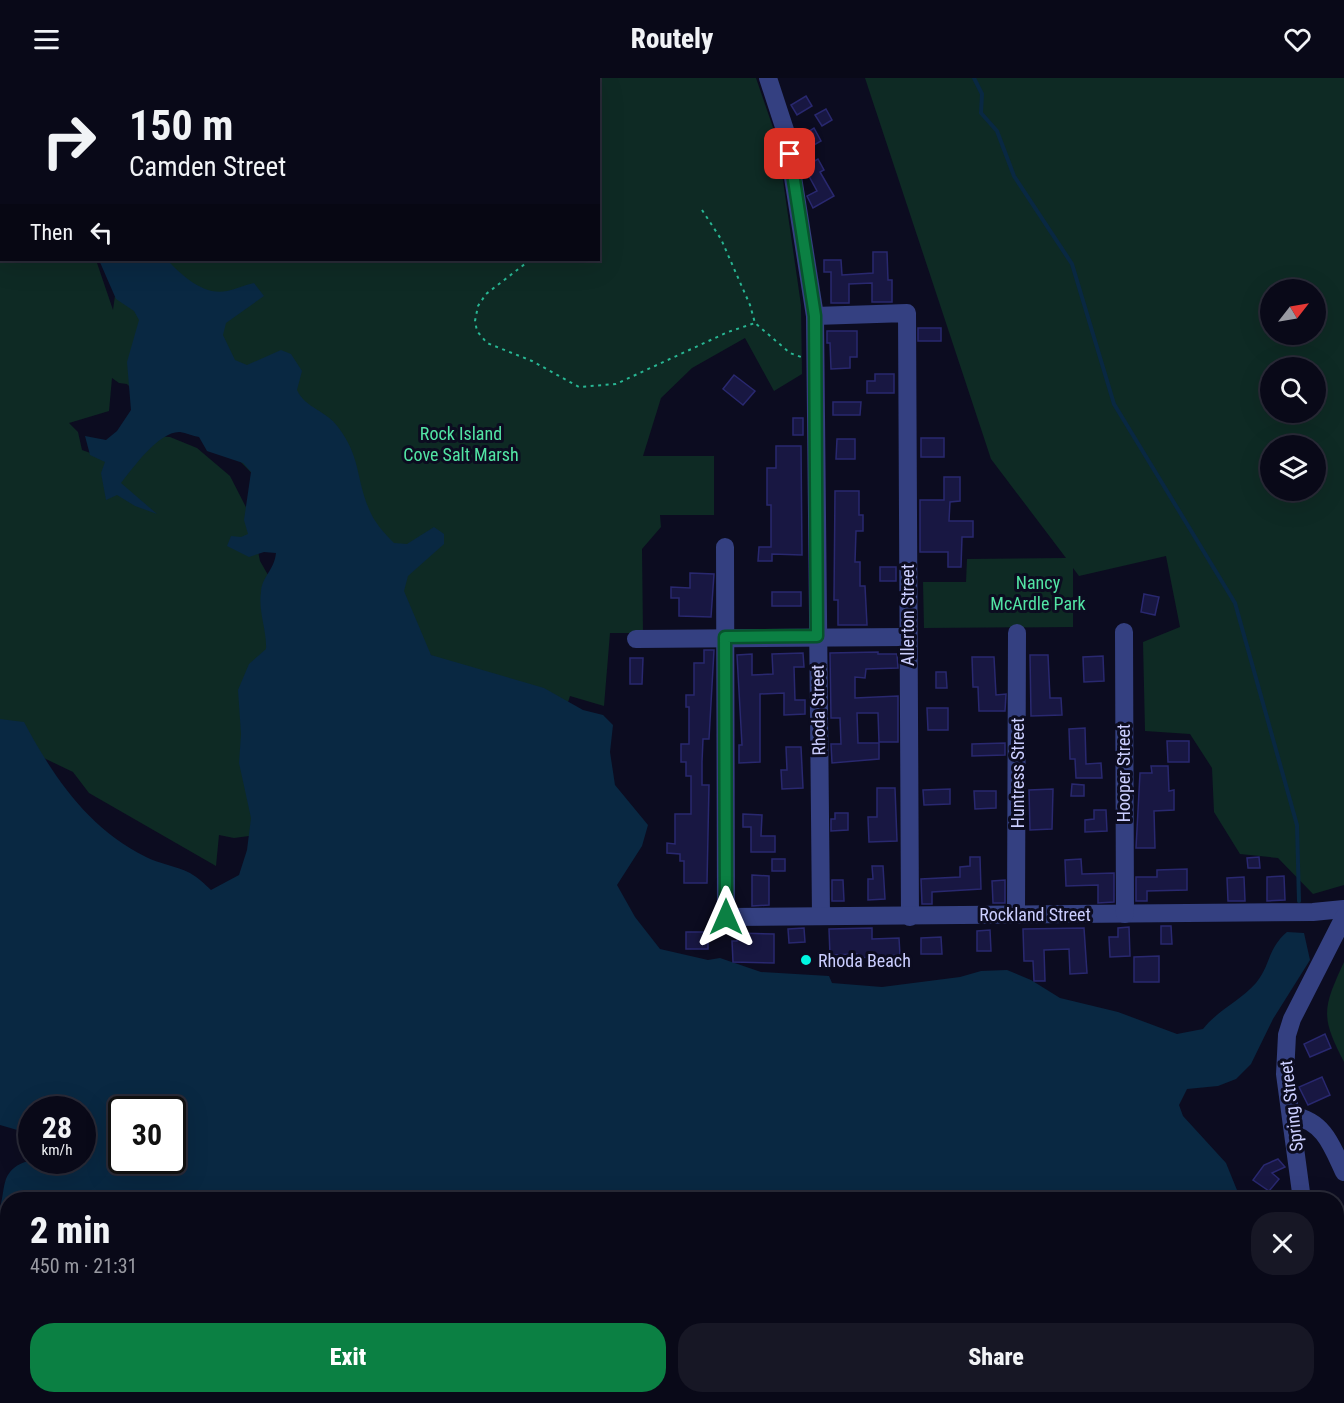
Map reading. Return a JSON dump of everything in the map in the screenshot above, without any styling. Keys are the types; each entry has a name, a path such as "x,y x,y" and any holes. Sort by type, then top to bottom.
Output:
{"street":[{"name":"Rhoda Street","path":"768,78 786,133 815,316 821,916"},
{"name":"Allerton Street","path":"815,316 907,313 910,917"},
{"path":"725,547 725,637"},
{"name":"Hooper Street","path":"1124,632 1125,914"},
{"name":"Huntress Street","path":"1016,913 1017,633"},
{"name":"Rockland Street","path":"725,637 726,917 1313,912 1344,909"},
{"path":"636,639 907,637"},
{"name":"Spring Street","path":"1301,1192 1293,1116 1285,1074 1287,1035 1292,1019 1344,917"},
{"path":"1293,1116 1318,1126 1328,1138 1344,1172"}],"path":[{"path":"702,210 721,239 750,305 755,323 790,353 815,361"},
{"path":"529,261 486,294 478,306 475,321 477,331 487,343 532,361 579,387 616,384 728,332 755,323"}],"green space":[{"name":"Rock Island Cove Salt Marsh","path":"600,78 756,78 777,139 801,305 802,374 774,391 745,338 692,368 661,398 643,456 714,456 714,515 660,515 661,527 642,549 643,633 610,633 604,706 570,696 559,731 431,655 228,449 146,403 127,384 119,383 112,378 109,411 69,423 78,432 82,450 99,456 156,436 170,437 197,448 230,476 251,517 260,561 284,603 257,806 249,836 234,838 219,835 216,866 89,793 73,772 0,737 0,261 96,261 113,310 120,261 600,261"},
{"name":"Nancy McArdle Park","path":"865,78 1344,78 1344,885 1313,894 1278,858 1240,854 1214,812 1212,768 1190,734 1145,731 1143,642 1180,627 1166,556 1079,576 1073,568 1073,627 924,628 923,582 966,582 967,559 1066,558 991,459"},
{"path":"1344,962 1344,1062 1331,1033 1327,1012 1328,1002"}],"water":[{"path":"99,261 168,261 194,283 218,292 254,283 264,296 226,323 223,335 235,360 247,365 281,350 291,354 302,371 297,390 305,401 338,427 345,438 351,448 369,509 383,531 394,543 407,544 434,527 444,534 444,544 408,576 404,591 431,655 544,688 583,710 603,715 613,725 610,752 615,785 648,825 642,846 617,885 635,917 660,949 708,960 720,958 761,972 829,976 832,983 882,987 960,977 981,971 1007,970 1031,980 1060,998 1118,1012 1177,1034 1203,1029 1215,1016 1256,983 1272,951 1287,932 1304,933 1310,960 1273,1019 1251,1064 1236,1079 1218,1086 1187,1089 1179,1105 1183,1116 1226,1163 1238,1192 3,1192 6,1179 18,1165 18,1174 96,1174 96,1096 18,1096 18,1130 0,1125 0,719 24,722 60,782 74,800 107,832 146,857 190,873 211,890 239,875 247,850 251,818 239,763 241,734 238,690 249,664 266,649 261,592 276,553 264,552 249,557 227,546 231,536 241,537 248,534 244,520 251,472 243,463 207,451 199,437 180,432 164,437 139,460 121,483 157,514 135,506 117,495 106,500 101,473 105,462 90,455 85,436 106,440 117,431 131,410 127,362 139,320 134,311 116,299"}],"building":[{"path":"806,96 812,106 797,115 791,105"},
{"path":"826,109 832,120 822,126 815,115"},
{"path":"814,128 821,141 807,149 800,137"},
{"path":"818,159 824,170 820,172 834,196 813,208 807,196 817,191 804,167"},
{"path":"873,252 887,252 888,280 892,280 892,302 872,302 872,283 849,284 849,303 831,303 831,272 824,272 824,260 841,260 842,275 873,273"},
{"path":"918,328 941,328 941,341 918,341"},
{"path":"827,331 857,331 857,357 850,357 850,368 831,369"},
{"path":"875,374 894,374 894,393 867,393 867,381 875,381"},
{"path":"734,375 755,391 743,405 723,389"},
{"path":"833,402 861,402 860,415 833,415"},
{"path":"793,418 803,418 803,435 793,435"},
{"path":"921,438 944,438 944,457 921,457"},
{"path":"837,439 855,439 855,459 836,459"},
{"path":"776,446 801,446 802,555 772,554 772,561 758,561 759,547 771,547 771,505 767,505 767,468 776,468"},
{"path":"944,477 960,477 960,501 950,502 949,521 973,521 973,537 962,537 961,567 948,567 948,552 920,552 920,500 944,500"},
{"path":"835,491 859,491 859,515 863,515 863,531 856,531 855,562 860,562 860,586 865,586 867,625 838,625 838,600 834,600"},
{"path":"880,567 896,567 896,581 880,581"},
{"path":"690,573 714,574 711,617 679,616 679,598 671,598 671,587 690,588"},
{"path":"772,592 801,592 801,606 772,606"},
{"path":"1144,594 1159,597 1155,615 1141,612"},
{"path":"704,650 714,650 709,739 703,739 702,762 702,785 709,785 707,883 684,883 684,861 680,861 680,854 667,853 667,843 675,844 675,814 691,814 691,776 686,776 686,762 681,762 681,744 689,744 689,707 686,707 686,695 694,695 694,663 704,663"},
{"path":"878,652 878,654 897,654 898,668 866,669 865,678 855,677 855,698 898,696 898,742 879,742 878,713 857,713 858,743 879,743 879,759 832,763 831,744 841,744 840,718 831,718 830,653"},
{"path":"803,653 804,667 794,667 795,700 805,700 805,714 784,715 784,693 760,694 760,762 739,763 739,745 742,745 737,655 752,654 752,675 773,674 772,654"},
{"path":"1030,655 1048,655 1050,698 1061,698 1062,715 1031,716"},
{"path":"1103,656 1104,681 1084,682 1083,657"},
{"path":"972,657 994,657 996,695 1006,694 1005,711 979,711 978,687 973,687"},
{"path":"630,658 643,658 642,684 630,684"},
{"path":"936,672 946,672 947,688 936,688"},
{"path":"927,708 948,708 948,730 928,730"},
{"path":"1085,728 1086,764 1101,763 1102,778 1076,778 1075,759 1070,759 1069,729"},
{"path":"1167,741 1189,741 1189,762 1168,762"},
{"path":"1005,743 1005,755 972,756 972,744"},
{"path":"786,747 801,747 803,788 782,789 781,770 787,770"},
{"path":"1151,766 1168,766 1169,791 1174,790 1174,810 1154,811 1155,848 1136,848 1140,773 1152,773"},
{"path":"1072,784 1084,785 1084,796 1071,796"},
{"path":"877,788 895,788 897,841 869,842 868,817 877,817"},
{"path":"950,789 950,804 924,805 923,790"},
{"path":"1053,789 1052,829 1030,830 1029,790"},
{"path":"974,791 996,791 996,808 975,809"},
{"path":"1094,810 1106,810 1107,831 1085,832 1085,820 1094,819"},
{"path":"835,813 848,813 848,830 831,831 831,819 835,819"},
{"path":"743,814 762,815 761,836 775,836 775,852 751,852 751,827 743,827"},
{"path":"970,857 980,857 981,889 932,892 932,904 922,904 921,879 960,877 960,867 970,866"},
{"path":"1259,857 1260,868 1248,868 1247,858"},
{"path":"772,859 785,859 785,871 772,871"},
{"path":"1081,859 1082,874 1114,873 1114,902 1098,903 1098,885 1066,886 1065,860"},
{"path":"872,866 883,866 885,899 868,900 868,879 873,879"},
{"path":"1187,869 1187,890 1147,891 1147,901 1136,901 1136,877 1157,877 1157,870"},
{"path":"752,875 769,876 769,905 752,906"},
{"path":"1284,876 1285,900 1267,901 1267,877"},
{"path":"1244,877 1245,901 1228,901 1227,878"},
{"path":"832,880 843,880 844,901 832,901"},
{"path":"1005,880 1005,903 993,903 992,881"},
{"path":"1161,926 1171,926 1172,944 1161,944"},
{"path":"1129,927 1130,956 1110,957 1109,937 1118,937 1118,928"},
{"path":"804,928 805,942 789,943 788,929"},
{"path":"872,928 872,939 899,938 900,955 857,958 857,954 830,955 829,929"},
{"path":"1084,928 1087,973 1070,974 1069,949 1044,950 1045,981 1034,981 1033,961 1024,961 1023,929"},
{"path":"990,930 991,951 977,951 977,931"},
{"path":"686,932 708,932 708,949 686,949"},
{"path":"737,933 774,934 774,963 733,962 732,941 737,941"},
{"path":"941,937 942,954 921,954 921,938"},
{"path":"1159,956 1159,982 1134,982 1134,957"},
{"path":"1325,1034 1331,1048 1310,1057 1304,1044"},
{"path":"1322,1077 1330,1095 1308,1105 1299,1087"},
{"path":"1278,1159 1285,1167 1272,1173 1279,1179 1269,1191 1253,1180 1264,1165"}],"waterway":[{"path":"974,78 982,94 981,113 997,131 1014,176 1072,264 1114,404 1235,603 1297,825 1299,901"}],"place":[{"name":"Rhoda Beach","path":"806,960"}],"route":[{"path":"726,917 725,637 817,636 815,316 790,154"}]}
